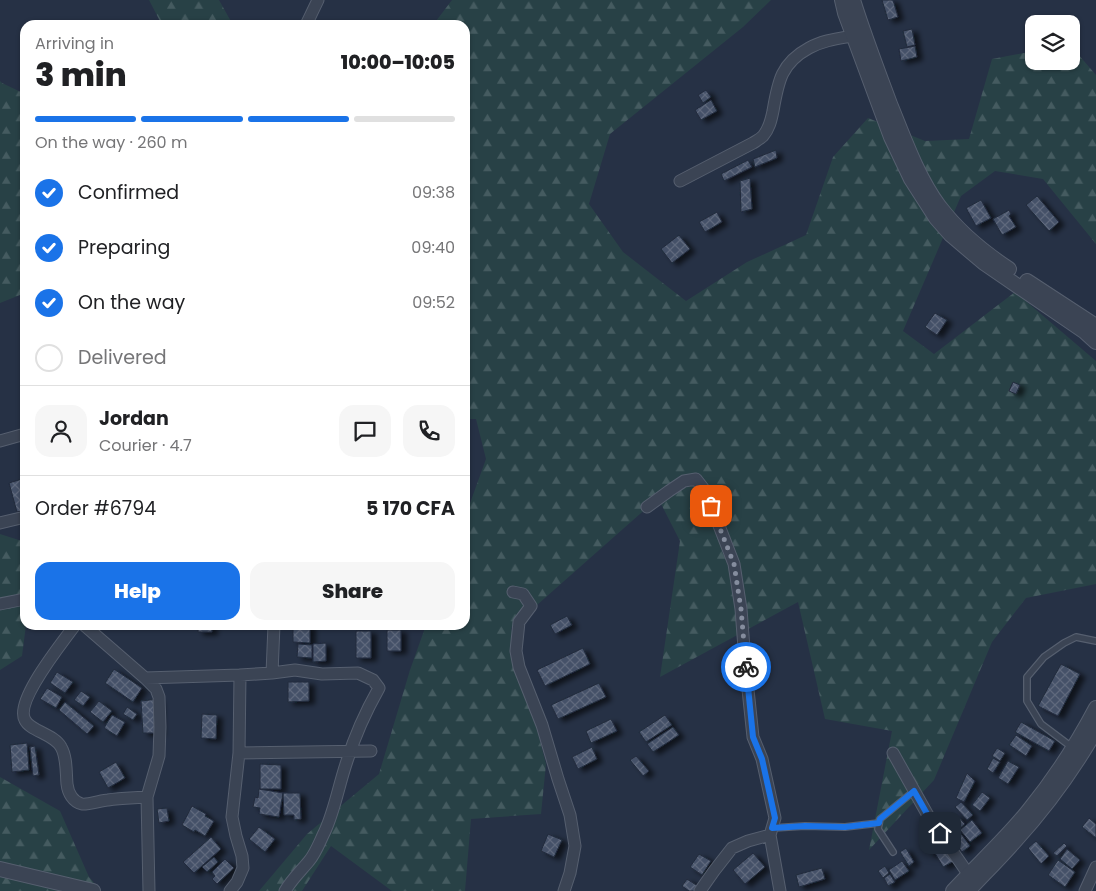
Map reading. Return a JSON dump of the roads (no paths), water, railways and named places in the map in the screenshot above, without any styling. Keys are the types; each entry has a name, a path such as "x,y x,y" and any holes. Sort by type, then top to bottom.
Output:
{"street":[{"path":"308,20 318,0"},
{"path":"842,0 923,180 939,206 974,243 1093,327"},
{"path":"853,0 859,35"},
{"path":"680,181 763,136 771,124 777,88 784,70 792,59 808,48 822,42 859,35"},
{"path":"0,441 20,435"},
{"path":"647,507 684,482 696,479 703,488 734,564 741,609 753,737 762,759 775,818 771,832 780,891"},
{"path":"0,522 20,518"},
{"path":"513,592 523,594 531,606 519,622 516,651 519,667 542,725 570,815 574,846 570,873 564,891"},
{"path":"0,604 20,600"},
{"path":"71,630 43,669 27,696 22,711 24,719 28,724 55,740 61,747 67,787 72,799 82,804 110,799 146,797"},
{"path":"90,630 145,678 156,689 158,697 159,756 146,797 149,891"},
{"path":"272,672 274,630"},
{"path":"145,678 240,675 295,670 322,674 358,673 373,680 380,688 367,710 350,752 326,829 310,860 292,879 285,891"},
{"path":"230,891 238,882 243,868 242,856 232,817 238,753 240,675"},
{"path":"953,891 1028,811 1081,737 1096,708"},
{"path":"968,891 1016,841 1049,802 1096,730"},
{"path":"238,753 371,752"},
{"path":"892,753 930,819 969,874"},
{"path":"700,891 732,848 771,832"},
{"path":"1085,891 1096,867"},
{"path":"0,869 93,891"}],"lane":[{"path":"1073,748 1041,724 1027,701 1026,677 1044,656 1070,640 1076,637 1096,640"},
{"path":"893,852 878,829 880,819 914,791"},
{"path":"771,832 805,826 845,827 879,823"}]}
